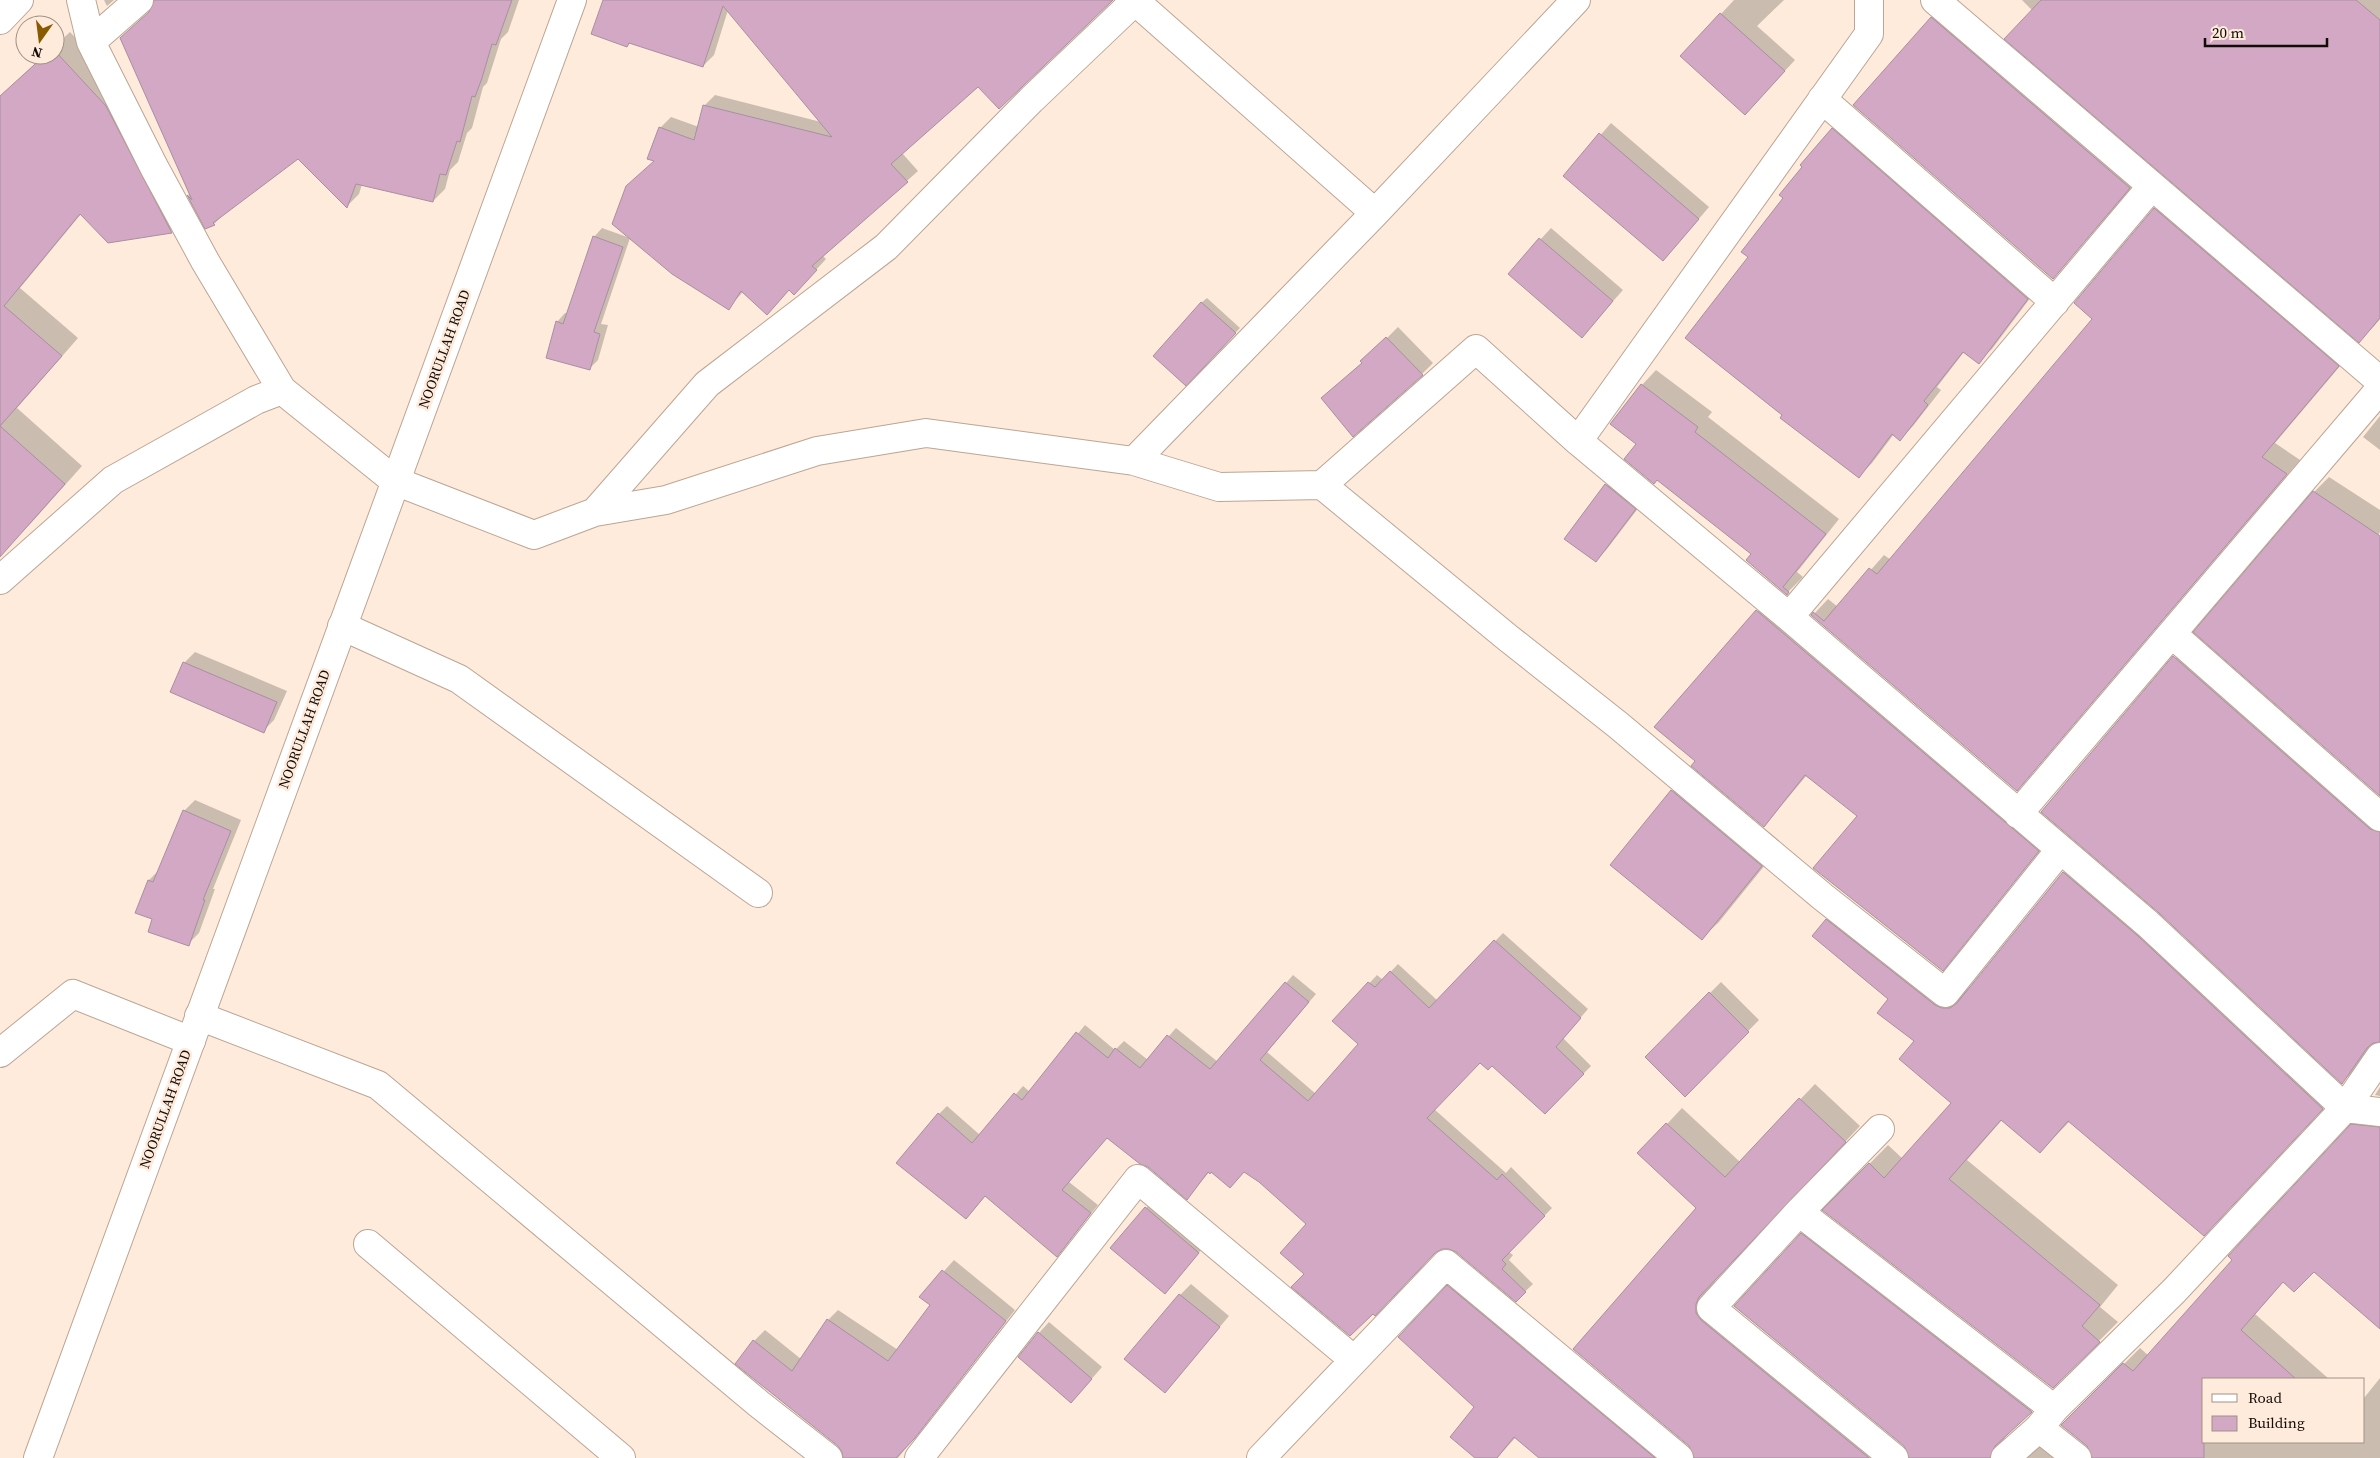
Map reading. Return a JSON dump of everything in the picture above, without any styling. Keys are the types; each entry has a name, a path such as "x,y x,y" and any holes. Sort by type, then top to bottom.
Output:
{"street":[{"path":"0,20 19,0"},
{"path":"81,0 91,42 201,253 282,390 396,480 534,534 595,512 666,500 817,451 926,432 1134,461 1219,488 1322,485 1476,349 1578,441 1789,617 2148,924 2345,1108 2380,1112"},
{"path":"91,42 139,0"},
{"name":"NOORULLAH ROAD","path":"38,1458 572,0"},
{"path":"1134,461 1375,213 1576,0"},
{"path":"1578,441 1869,34 1870,0"},
{"path":"1935,0 2380,382"},
{"path":"595,512 707,384 886,246 1032,100 1135,1 1375,213"},
{"path":"1822,99 2055,302"},
{"path":"1789,617 2152,186"},
{"path":"2018,814 2380,389"},
{"path":"3,572 113,480 256,400 282,390"},
{"path":"1322,485 1625,732 1823,897 1945,993 2060,850"},
{"path":"342,626 459,679 758,893"},
{"path":"2172,634 2380,817"},
{"path":"0,1053 73,994 195,1028 378,1085 759,1404 828,1458"},
{"path":"2005,1458 2174,1291 2345,1108 2380,1057"},
{"path":"1880,1129 1799,1212 1711,1308 1894,1458"},
{"path":"919,1458 1138,1179 1354,1360"},
{"path":"1799,1212 2046,1418 2078,1458"},
{"path":"368,1244 622,1458"},
{"path":"1261,1458 1446,1264 1679,1458"}],"building":[{"path":"154,0 512,0 496,45 492,44 475,97 472,96 460,142 457,141 446,175 440,174 433,202 356,184 347,208 298,159 213,223 215,225 205,229 187,195 192,200 120,38 149,12"},
{"path":"603,0 1113,0 999,109 978,87 891,164 908,182 812,266 817,270 794,295 789,290 767,315 741,291 729,310 672,274 612,224 626,186 654,161 647,159 659,127 694,140 703,105 832,137 723,6 703,67 629,43 627,47 591,34"},
{"path":"2041,0 2356,0 2380,20 2380,318 2359,343 2004,39"},
{"path":"1720,13 1785,71 1745,115 1680,56"},
{"path":"1931,17 2130,188 2053,279 1853,105"},
{"path":"65,62 106,106 172,233 108,243 80,214 4,306 62,356 0,426 0,96 34,65 65,65"},
{"path":"1832,128 2028,299 1979,364 1963,352 1924,401 1928,405 1900,441 1892,434 1859,478 1780,418 1782,415 1685,338 1748,257 1741,252 1783,198 1779,195 1802,167 1800,165"},
{"path":"1599,133 1699,219 1663,261 1563,176"},
{"path":"2154,208 2339,366 2262,457 2287,474 2017,791 1811,615 1813,612 1824,621 1869,568 1877,574 2092,319 2074,303"},
{"path":"593,236 623,247 594,332 600,334 590,370 546,358 556,321 563,324"},
{"path":"1539,238 1613,301 1582,338 1508,274"},
{"path":"1201,302 1236,333 1186,386 1153,356"},
{"path":"1386,337 1423,375 1353,437 1321,398 1362,363 1360,361"},
{"path":"1641,384 1698,427 1695,432 1826,534 1783,587 1789,592 1787,595 1746,560 1751,554 1657,480 1654,484 1624,459 1636,444 1610,424"},
{"path":"0,426 65,484 0,557"},
{"path":"1605,484 1636,509 1596,562 1564,539"},
{"path":"2313,491 2380,536 2380,796 2193,632"},
{"path":"1756,610 2039,851 1943,971 1813,868 1857,816 1805,775 1764,827 1691,766 1695,761 1654,727"},
{"path":"2173,656 2370,829 2380,832 2380,1042 2373,1043 2367,1048 2342,1084 2159,913 2041,812"},
{"path":"183,662 277,702 264,733 170,692"},
{"path":"1671,790 1762,866 1702,940 1610,865"},
{"path":"183,810 231,831 203,900 205,900 189,946 148,932 152,919 135,913 148,880 153,882"},
{"path":"2063,872 2138,936 2323,1109 2204,1236 2068,1121 2040,1153 2001,1120 1949,1179 2100,1305 2082,1326 2100,1342 2053,1388 1822,1210 1869,1163 1884,1178 1951,1103 1899,1059 1914,1041 1877,1013 1888,999 1812,936 1826,919 1935,1005 1942,1008 1950,1008 1957,1003"},
{"path":"1494,940 1581,1018 1556,1047 1584,1074 1545,1114 1492,1066 1488,1070 1480,1063 1427,1118 1497,1180 1502,1174 1545,1216 1502,1260 1506,1264 1502,1269 1526,1292 1516,1302 1456,1252 1442,1249 1435,1253 1375,1316 1373,1314 1350,1336 1291,1287 1304,1274 1280,1253 1306,1224 1259,1182 1244,1172 1230,1188 1211,1172 1210,1174 1208,1172 1187,1200 1148,1167 1140,1164 1107,1138 1062,1190 1091,1213 1057,1257 985,1196 966,1219 896,1163 938,1113 972,1143 1014,1093 1022,1100 1076,1032 1108,1058 1115,1048 1140,1068 1167,1035 1210,1069 1285,982 1309,1002 1260,1060 1308,1101 1358,1044 1332,1021 1368,982 1375,987 1390,971 1429,1008"},
{"path":"1709,992 1749,1032 1685,1097 1645,1057"},
{"path":"1799,1098 1846,1142 1699,1297 1696,1304 1696,1313 1701,1320 1869,1458 1694,1458 1689,1446 1573,1349 1696,1208 1637,1153 1666,1123 1725,1177"},
{"path":"2351,1124 2380,1127 2380,1329 2314,1272 2294,1292 2283,1282 2241,1330 2295,1378 2202,1378 2202,1443 2204,1443 2204,1458 2092,1458 2087,1446 2061,1425 2123,1363 2133,1371 2232,1260 2228,1256"},
{"path":"1145,1207 1199,1253 1165,1294 1110,1248"},
{"path":"1801,1233 2032,1412 1995,1446 1990,1458 1909,1458 1904,1446 1734,1306"},
{"path":"942,1270 1006,1321 915,1438 896,1458 843,1458 838,1446 735,1364 753,1340 792,1371 827,1319 888,1361 930,1305 919,1297"},
{"path":"1447,1285 1655,1458 1539,1458 1514,1437 1497,1458 1475,1458 1450,1437 1474,1407 1398,1337"},
{"path":"1179,1294 1220,1327 1165,1393 1124,1359"},
{"path":"1038,1332 1092,1379 1071,1403 1018,1357"}]}
